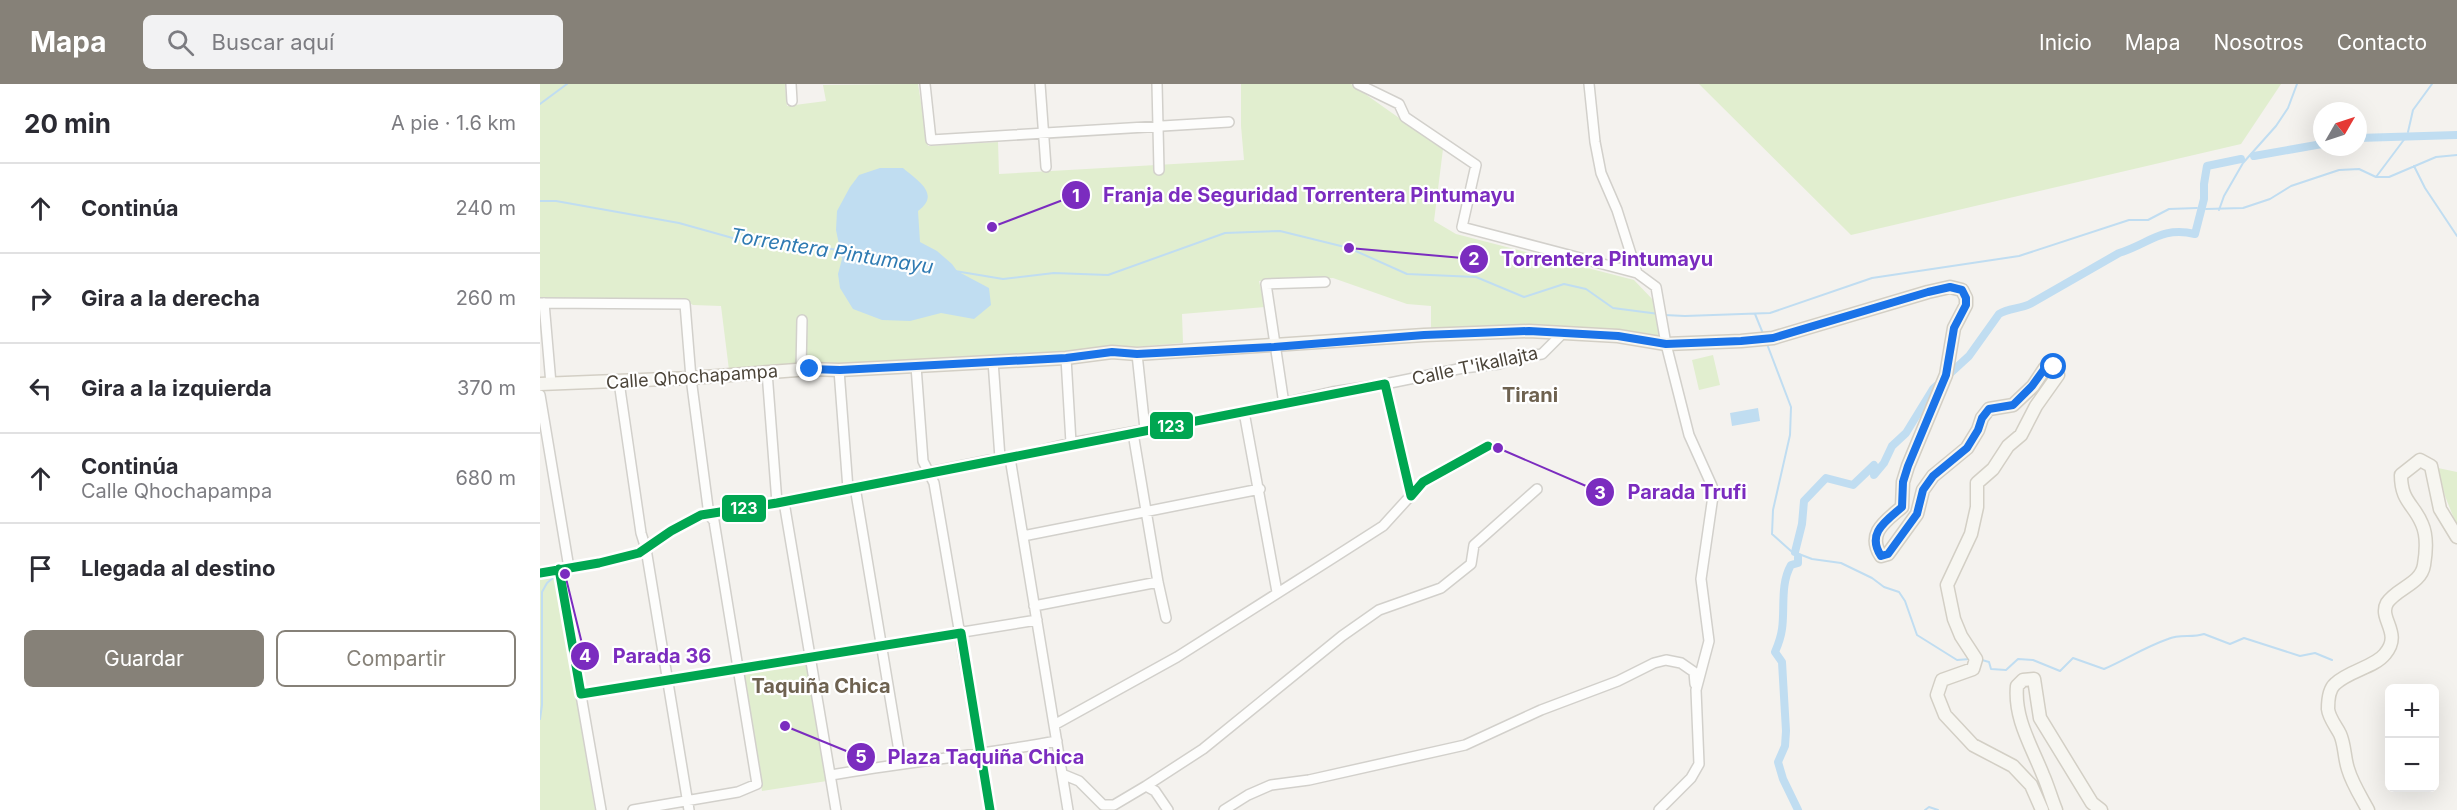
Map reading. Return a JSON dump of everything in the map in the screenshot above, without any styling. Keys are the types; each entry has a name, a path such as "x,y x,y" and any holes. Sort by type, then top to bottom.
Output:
{"street":[{"path":"791,84 792,101"},
{"path":"925,84 931,140 1229,122"},
{"path":"1040,84 1046,167"},
{"path":"1156,84 1160,170"},
{"path":"1358,84 1399,104 1405,117 1476,165 1462,227 1637,273 1656,288 1689,435 1712,486 1713,496 1701,579 1709,641 1696,690"},
{"path":"1590,84 1594,142 1602,173 1617,210 1637,273"},
{"path":"1284,404 1266,284 1325,282"},
{"name":"Calle Qhochapampa","path":"546,384 1066,358 1112,352 1137,354 1274,347 1424,335 1529,331 1666,339 1773,338 1928,292 1950,287 1962,290 1966,298 1966,305 1954,328 1946,375 1908,466 1903,482 1902,507 1884,523 1874,538 1874,546 1881,556 1888,554 1917,514 1923,490 1933,476 1967,448 1989,409 2013,405 2032,386 2045,368 2054,367 2058,375 2036,406 2021,435 2008,446 1993,469 1977,483 1977,507 1971,534 1947,585 1954,619 1961,636 1976,658 1973,669 1942,680 1937,695 1945,715 1973,745 2013,766 2025,778 2031,785 2042,810"},
{"path":"546,384 542,303 685,304 709,515 714,521 757,784 738,792 688,806 633,810"},
{"path":"801,370 802,320"},
{"name":"Calle T'ikallajta","path":"540,573 599,563 646,549 671,531 701,515 781,503 1071,443 1284,404 1332,392 1463,368 1488,367 1515,358 1542,354 1563,333"},
{"path":"1137,354 1145,429"},
{"path":"1066,358 1071,443"},
{"path":"993,361 1005,458 1023,536 1068,810"},
{"path":"916,366 923,461 934,483 990,810"},
{"path":"840,370 851,488 882,645 901,763"},
{"path":"767,372 781,503 837,810"},
{"path":"619,381 640,533 646,549 688,806"},
{"path":"1385,384 1411,496"},
{"path":"540,395 581,694 601,810"},
{"path":"1244,412 1260,489 1277,592"},
{"path":"1133,433 1166,618"},
{"path":"1054,724 1177,657 1383,526 1423,482 1488,446"},
{"path":"2368,810 2348,768 2340,734 2328,712 2329,699 2332,686 2344,676 2385,656 2392,633 2384,613 2386,605 2392,597 2417,579 2424,567 2425,540 2422,524 2410,507 2401,487 2401,475 2420,460 2431,465 2440,509 2457,537"},
{"path":"1023,536 1260,489"},
{"path":"1062,774 1079,781 1103,805 1114,805 1146,786 1203,749 1342,636 1379,610 1441,588 1471,564 1474,545 1537,489"},
{"path":"1034,606 1158,582"},
{"path":"581,694 1037,620"},
{"path":"1224,810 1248,795 1271,785 1309,780 1465,745 1541,710 1666,660 1681,663 1694,672 1699,764 1691,778 1659,810"},
{"path":"2056,810 2043,773 2026,740 2016,695 2017,686 2023,680 2034,679 2040,718 2092,803 2102,810"},
{"path":"831,775 901,763 981,755 1057,741"},
{"path":"1146,786 1155,791 1168,810"}],"green space":[{"path":"540,84 785,84 787,106 826,101 823,85 918,84 928,146 998,142 999,174 1244,160 1241,84 1351,84 1443,149 1434,221 1456,234 1634,280 1654,301 1661,340 1610,330 1568,326 1431,328 1431,306 1407,304 1333,278 1259,281 1265,307 1182,314 1183,343 1025,356 729,370 721,306 693,305 683,299 540,299"},
{"path":"1699,84 2281,84 2241,144 1851,235"},
{"path":"1713,355 1720,385 1699,390 1692,360"},
{"path":"2438,468 2457,472 2457,526 2445,496"},
{"path":"551,574 556,578 595,810 540,810 540,576"},
{"path":"807,661 827,781 762,791 743,671"}],"water":[{"path":"880,168 903,168 925,188 927,199 925,205 918,211 920,242 937,251 957,271 989,288 991,305 974,319 941,313 910,321 882,320 853,309 840,288 838,274 842,259 836,230 837,211 859,175"},
{"path":"1758,408 1760,421 1732,426 1730,413"}],"waterway":[{"path":"540,104 567,84"},
{"path":"2219,210 2224,196 2243,163 2276,126 2288,108 2297,84"},
{"path":"2408,132 2413,110 2432,84"},
{"path":"2367,138 2457,135"},
{"path":"2376,177 2406,137"},
{"path":"2254,156 2313,146"},
{"name":"Torrentera Pintumayu","path":"2206,209 2243,208 2270,199 2291,186 2339,170 2359,169 2376,177 2389,177 2436,157 2457,155"},
{"path":"1795,552 1802,524 1804,501 1826,478 1853,485 1874,465 1874,475 1884,463 1892,446 1906,433 1933,389 1969,356 1999,314 2030,304 2119,253 2156,237 2173,232 2195,234 2204,199 2207,166 2241,159"},
{"path":"2414,166 2425,188 2457,236"},
{"name":"Torrentera Pintumayu","path":"540,201 556,201 679,223 754,244 798,243 843,251"},
{"name":"Torrentera Pintumayu","path":"1664,315 1770,313 1872,278 2019,256 2129,220 2148,220 2169,209 2197,208"},
{"name":"Torrentera Pintumayu","path":"955,271 1003,279 1054,273 1108,275 1225,233 1280,231 1349,248 1407,274 1476,277 1524,297 1564,284 1586,289 1613,308 1659,314"},
{"path":"1755,314 1764,336"},
{"path":"1767,344 1791,407 1790,435 1773,510 1772,534 1791,551 1812,559 1841,563 1872,578 1884,587 1899,592 1905,601 1917,635 1957,660 1970,659"},
{"path":"1798,557 1798,563 1791,565 1785,580 1782,629 1775,652 1782,662 1786,731 1785,746 1778,762 1783,779 1798,810"},
{"path":"540,719 542,592 554,577"},
{"path":"1982,660 1989,662 1991,669 2006,670 2018,659 2033,660 2060,671 2073,658 2104,669 2168,639 2204,634 2230,644 2244,638 2300,656 2315,653 2332,660"},
{"path":"1925,810 1929,807 1938,810"}],"transit line":[{"name":"123","path":"1385,384 1411,496"},
{"name":"123","path":"540,573 599,563 639,553 671,531 701,515 777,503 1385,384"},
{"name":"123","path":"1411,496 1423,482 1488,446"},
{"name":"123","path":"559,569 581,694"},
{"name":"123","path":"961,633 990,810"},
{"name":"123","path":"581,694 961,633"}],"place":[{"name":"Franja de Seguridad Torrentera Pintumayu","path":"992,227"},
{"name":"Torrentera Pintumayu","path":"1349,248"},
{"name":"Parada Trufi","path":"1498,448"},
{"name":"Parada 36","path":"565,574"},
{"name":"Plaza Taquiña Chica","path":"785,726"}],"district":[{"name":"Tirani","path":"1530,395"},
{"name":"Taquiña Chica","path":"821,686"}],"route":[{"path":"810,369 840,370 916,366 1066,358 1112,352 1137,354 1274,347 1424,335 1501,334 1529,331 1618,336 1666,344 1741,341 1773,338 1928,292 1950,287 1962,290 1966,298 1966,305 1954,328 1946,375 1908,466 1903,482 1902,507 1884,523 1874,538 1874,546 1881,556 1888,554 1917,514 1923,490 1933,476 1967,448 1989,409 2013,405 2032,386 2045,368 2054,367"}]}
